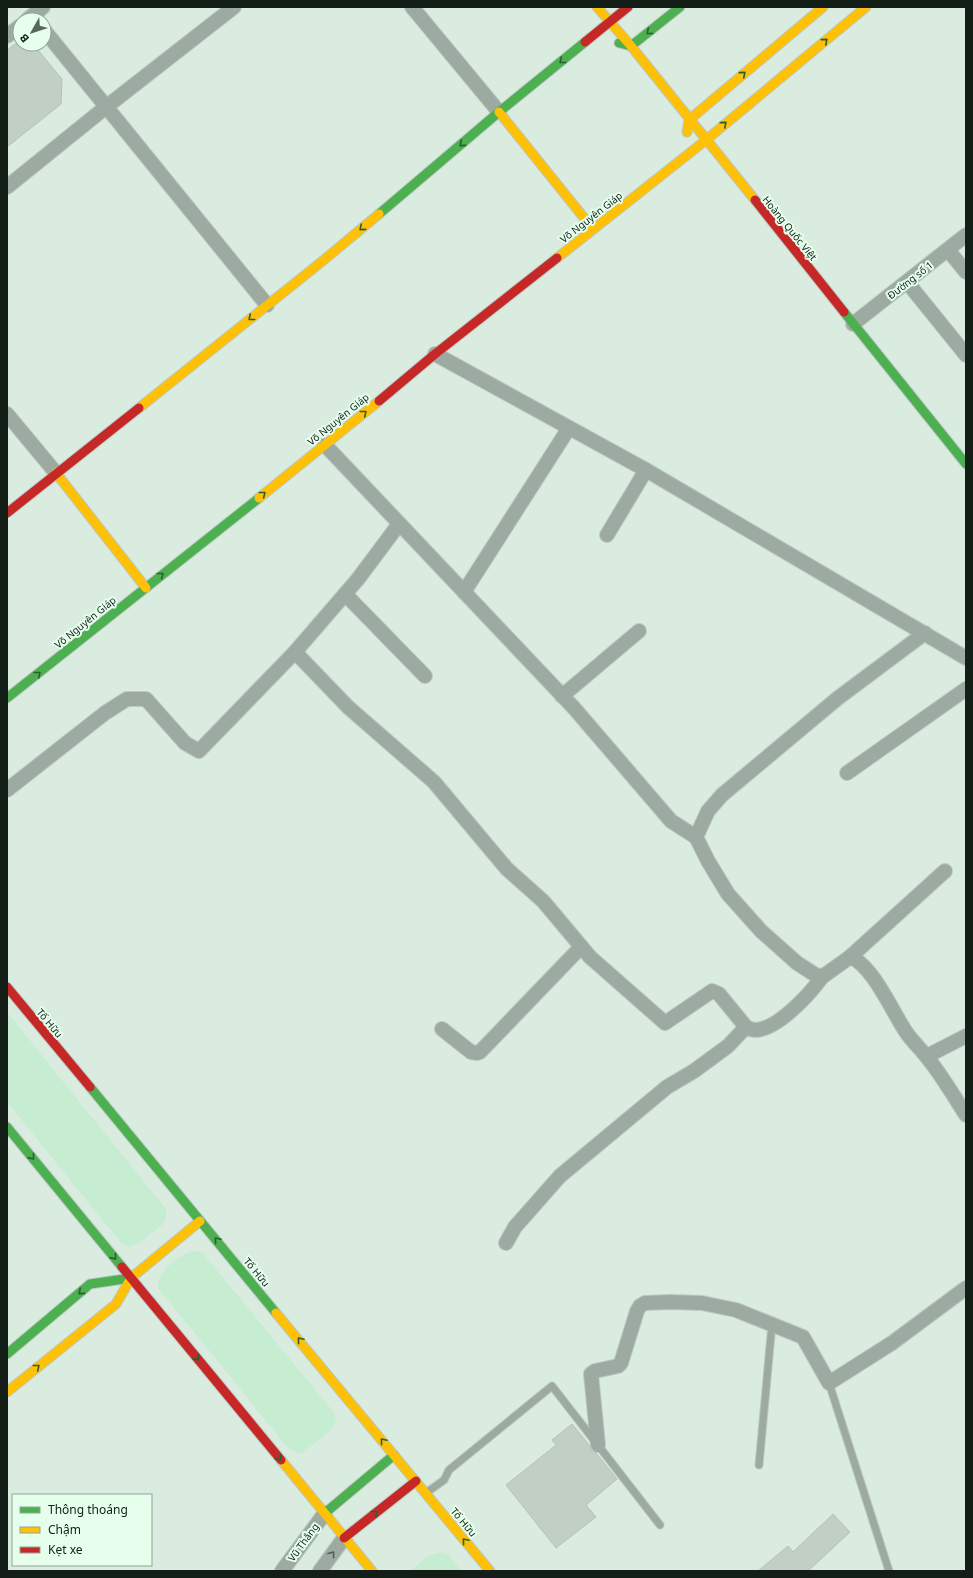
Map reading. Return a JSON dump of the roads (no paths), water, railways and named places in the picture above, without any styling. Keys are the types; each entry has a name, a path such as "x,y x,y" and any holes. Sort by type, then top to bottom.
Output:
{"street":[{"path":"7,187 234,7"},
{"path":"412,7 593,229"},
{"name":"Hoàng Quốc Việt","path":"597,7 631,46 966,464"},
{"path":"7,513 325,259 499,112 628,7"},
{"path":"592,36 631,46 680,7"},
{"path":"683,158 689,120 823,7"},
{"name":"Võ Nguyên Giáp","path":"7,698 325,445 435,354 706,140 866,7"},
{"path":"52,40 267,305"},
{"name":"Đường số 1","path":"853,324 966,236"},
{"path":"948,250 966,272"},
{"path":"907,282 966,355"},
{"path":"435,354 646,470 966,658"},
{"path":"7,414 56,473 146,588"},
{"path":"464,592 569,428"},
{"path":"325,445 562,696 671,821 696,837 708,861 728,894 761,931 797,963 814,974 822,977"},
{"path":"608,535 646,470"},
{"path":"7,790 105,713 127,699 146,699 185,743 199,751 295,652 345,594 399,524"},
{"path":"345,594 425,676"},
{"path":"562,696 639,631"},
{"path":"696,837 708,811 722,795 838,698 924,633"},
{"path":"295,652 348,707 434,782 507,869 543,901 590,957 665,1023 712,991 719,994 746,1027 753,1030 761,1029 774,1023 802,1002 822,977 850,957 945,872"},
{"path":"847,773 966,688"},
{"path":"442,1029 471,1052 480,1052 581,947"},
{"path":"850,957 856,959 864,967 880,988 906,1032 927,1056 966,1115"},
{"name":"Tố Hữu","path":"7,987 490,1571"},
{"path":"506,1243 515,1227 560,1176 667,1087 694,1071 728,1046 746,1027"},
{"path":"927,1056 966,1036"},
{"path":"7,1127 372,1571"},
{"path":"7,1392 56,1347 116,1304 131,1278 200,1221"},
{"path":"7,1354 43,1329 90,1284 131,1278"},
{"path":"598,1445 591,1374 594,1371 618,1366 621,1363 633,1322 640,1306 645,1303 702,1303 736,1310 803,1337 829,1383 892,1343 966,1288"},
{"path":"325,1513 394,1455"},
{"path":"320,1571 344,1538 416,1480"},
{"name":"Vũ Thắng","path":"282,1571 325,1513"}],"lane":[{"path":"759,1465 772,1324"},
{"path":"829,1383 889,1571"},
{"path":"426,1493 444,1480 449,1470 552,1386 660,1525"}]}
